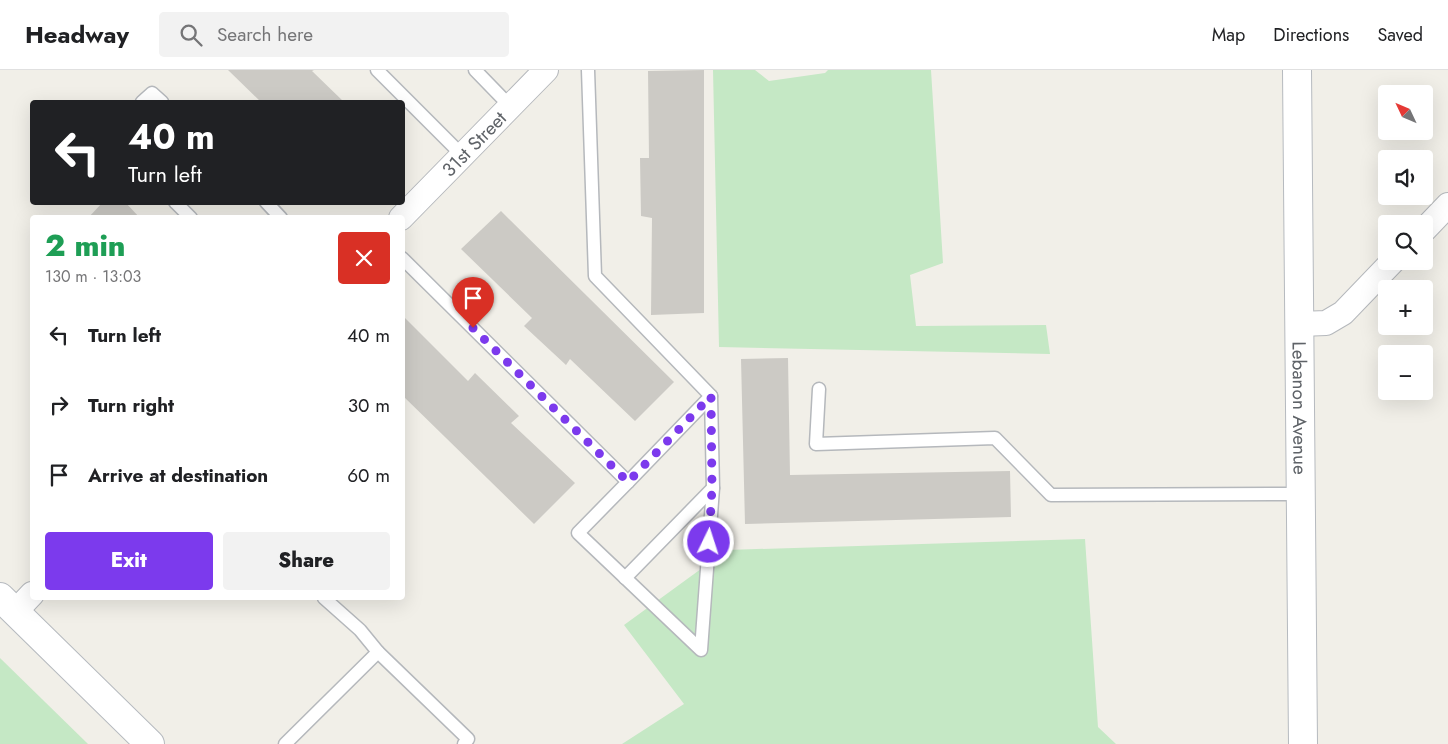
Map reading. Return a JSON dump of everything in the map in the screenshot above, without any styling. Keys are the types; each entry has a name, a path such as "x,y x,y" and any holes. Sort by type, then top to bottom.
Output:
{"street":[{"name":"31st Street","path":"404,215 546,70"},
{"name":"Lebanon Avenue","path":"1297,70 1303,744"},
{"path":"1433,221 1448,205"},
{"path":"1300,324 1326,323 1343,313 1384,270"},
{"path":"16,601 150,744"}],"lane":[{"path":"377,70 462,155"},
{"path":"475,70 510,106"},
{"path":"588,70 595,276 711,396 712,488 702,650 578,533 711,396"},
{"path":"144,100 152,92 160,100"},
{"path":"178,205 188,215"},
{"path":"269,205 278,215"},
{"path":"405,261 628,482"},
{"path":"819,389 816,444 995,438 1051,495 1301,494"},
{"path":"625,578 712,488"},
{"path":"326,600 360,630 378,652 469,742"},
{"path":"285,744 378,652"}],"green space":[{"path":"713,70 755,70 769,81 825,73 828,70 931,70 943,263 910,275 916,326 1046,325 1050,354 719,347"},
{"path":"1085,539 1098,727 1116,744 622,744 684,704 624,625 727,550"},
{"path":"0,658 88,744 0,744"}],"building":[{"path":"228,70 314,70 312,71 342,100 259,100"},
{"path":"704,70 704,313 651,315 652,218 641,216 640,158 649,158 648,71"},
{"path":"100,205 128,205 137,215 91,215"},
{"path":"501,211 674,382 635,421 570,359 566,365 524,326 532,318 461,249"},
{"path":"405,318 468,381 475,373 519,416 511,423 575,483 534,524 405,398"},
{"path":"788,358 790,475 1010,471 1011,517 745,524 741,359"}],"route":[{"path":"473,328 628,482 711,396 712,488 709,542"}]}
